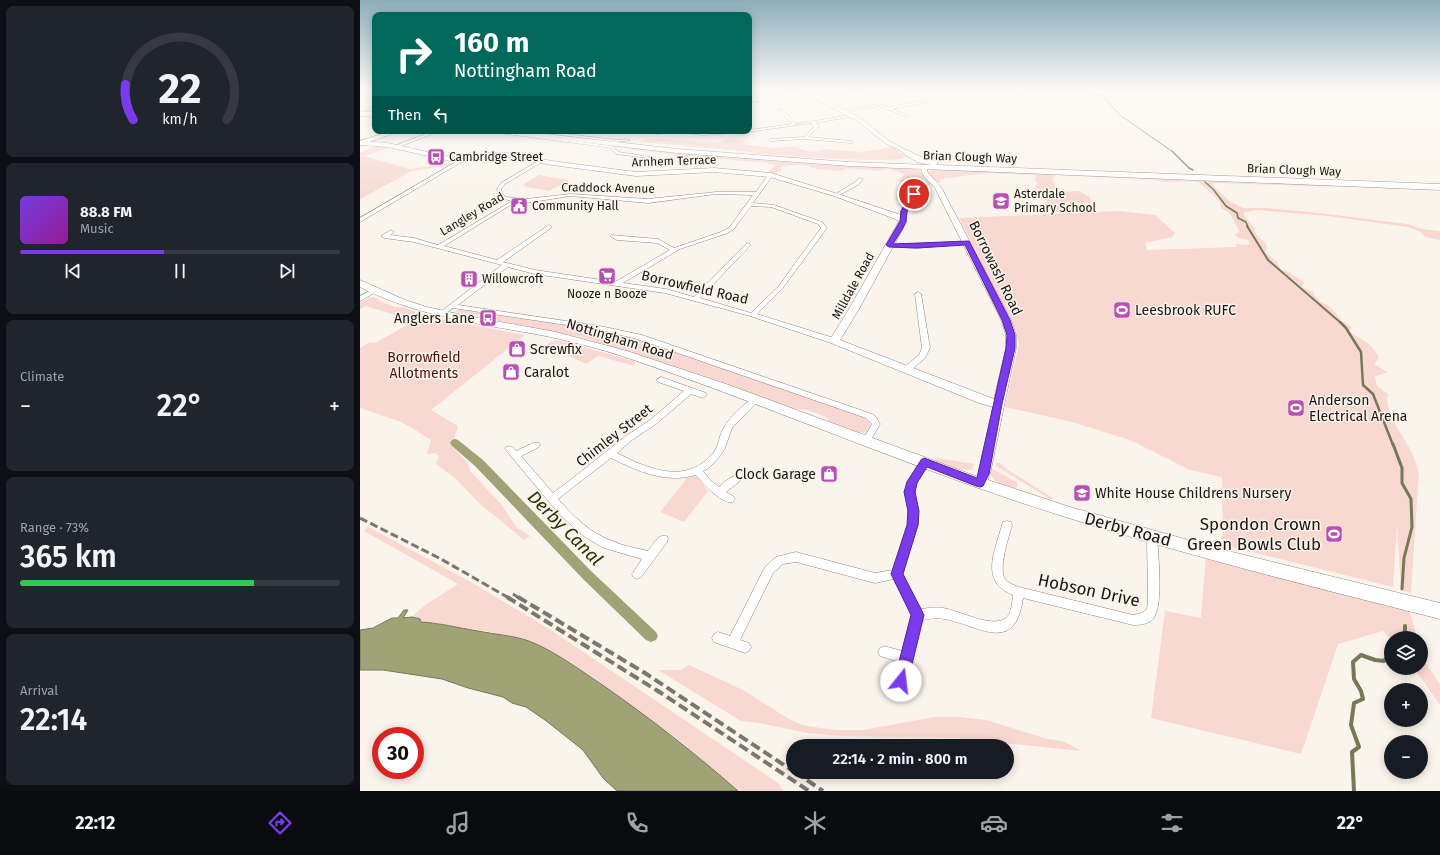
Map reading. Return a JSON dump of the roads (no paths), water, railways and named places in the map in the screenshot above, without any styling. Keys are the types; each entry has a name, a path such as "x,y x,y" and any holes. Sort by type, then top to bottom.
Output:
{"highway":[{"name":"Brian Clough Way","path":"527,134 684,152 814,162 924,168 1440,186"},
{"name":"Brian Clough Way","path":"543,134 696,151 875,162 1440,186"},
{"path":"875,162 904,161 910,158 908,153"},
{"path":"908,153 920,160 928,162 984,166"}],"main road":[{"path":"360,143 388,134"},
{"name":"Nottingham Road","path":"360,284 412,306 442,314 585,342 639,358 980,483"},
{"name":"Derby Road","path":"980,483 1077,515 1152,536 1341,587 1440,611"}],"street":[{"path":"752,130 772,128"},
{"path":"805,138 815,128"},
{"path":"870,128 887,142 908,153"},
{"path":"396,146 430,134"},
{"path":"510,134 612,147 618,153 648,156"},
{"path":"557,134 617,141 628,140"},
{"path":"771,140 805,138 850,142"},
{"path":"360,143 396,146 448,159 463,160"},
{"name":"Arnhem Terrace","path":"463,160 483,156 501,155 540,160 594,170 639,175 714,170 771,175 888,213 903,221"},
{"path":"360,220 463,160"},
{"path":"515,201 503,198 500,194 499,188 505,182 540,160"},
{"name":"Borrowash Road","path":"924,168 924,174 938,187 1006,320 1011,335 1011,348 997,404 984,474 980,483"},
{"path":"616,284 674,250 729,231 771,175"},
{"path":"836,195 857,183 861,179"},
{"name":"Craddock Avenue","path":"515,201 540,200 570,195 648,201 712,193 757,194"},
{"path":"907,193 920,194"},
{"path":"903,221 904,211 914,194"},
{"name":"Langley Road","path":"440,246 515,201"},
{"path":"749,204 776,208 820,223 824,228 780,288 752,315"},
{"path":"888,213 904,211"},
{"name":"Milldale Road","path":"834,341 854,309 903,221"},
{"path":"498,262 549,227"},
{"name":"Borrowfield Road","path":"391,232 384,236 414,240 440,246 535,272 666,292 696,299 834,341 983,400 997,404"},
{"path":"612,236 617,238 658,241 674,250"},
{"path":"889,245 917,246 967,243"},
{"path":"696,299 748,245"},
{"path":"442,314 506,264"},
{"path":"360,298 374,291"},
{"path":"906,370 922,356 926,348 918,294"},
{"name":"Nottingham Road","path":"454,306 600,328 639,337 713,361 870,416 874,419 876,424 866,441"},
{"path":"661,380 702,395"},
{"name":"Chimley Street","path":"552,498 611,454 629,438 653,422 690,390"},
{"path":"611,454 665,475 677,476 698,471 716,455 721,448 728,426 755,400"},
{"path":"536,445 512,452 569,516 588,533 601,542 650,556"},
{"path":"897,692 918,615 897,574 913,525 913,511 910,492 912,482 924,462"},
{"path":"698,471 708,484 730,499"},
{"path":"719,492 736,479"},
{"name":"Hobson Drive","path":"1007,525 1002,542 998,572 999,579 1002,583 1019,592 1133,620 1143,620 1150,615 1154,602 1152,536"},
{"path":"637,574 663,539"},
{"path":"733,642 769,570 780,560 796,557 874,578 897,574"},
{"path":"918,615 942,613 990,627 1000,628 1012,620 1019,592"},
{"path":"718,638 745,647"},
{"path":"884,652 907,658"}],"waterway":[{"path":"1138,128 1173,152"},
{"path":"1173,152 1193,170"},
{"path":"1205,182 1213,189 1226,206 1237,213 1238,218 1246,222 1248,227"},
{"path":"1247,226 1268,260 1341,323"},
{"path":"1341,323 1346,328 1361,352 1363,385 1373,394 1393,445"},
{"name":"Derby Canal","path":"455,443 479,463 588,576 651,636"},
{"path":"1393,444 1402,468 1402,483 1411,499 1412,527 1404,558 1402,589"},
{"path":"1405,626 1405,631"},
{"path":"1354,791 1352,752 1359,747 1351,725 1354,703 1363,699 1361,691 1354,679 1353,662 1361,655 1375,660 1384,661"}],"railway":[{"path":"360,518 441,559 509,598"},
{"path":"513,594 519,598"},
{"path":"507,597 661,693 809,791"},
{"path":"518,597 645,673 786,766"},
{"path":"805,779 823,791"}],"place":[{"name":"Cambridge Street","path":"436,157"},
{"name":"Asterdale Primary School","path":"1001,201"},
{"name":"Community Hall","path":"519,206"},
{"name":"Nooze n Booze","path":"607,276"},
{"name":"Willowcroft","path":"469,279"},
{"name":"Leesbrook RUFC","path":"1122,310"},
{"name":"Anglers Lane","path":"488,318"},
{"name":"Screwfix","path":"517,349"},
{"name":"Caralot","path":"511,372"},
{"name":"Anderson Electrical Arena","path":"1296,408"},
{"name":"Clock Garage","path":"829,474"},
{"name":"White House Childrens Nursery","path":"1082,493"},
{"name":"Spondon Crown Green Bowls Club","path":"1334,534"}],"park label":[{"name":"Borrowfield Allotments","path":"424,366"}]}
